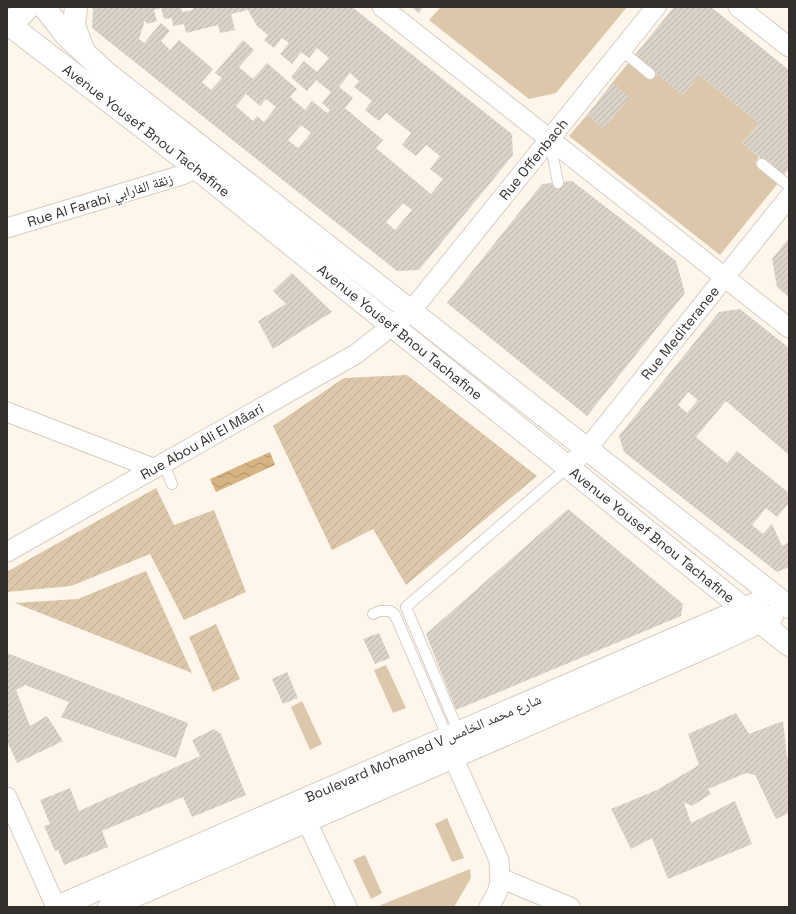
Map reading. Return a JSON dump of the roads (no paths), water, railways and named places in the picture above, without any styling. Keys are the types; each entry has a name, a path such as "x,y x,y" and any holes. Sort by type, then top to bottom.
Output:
{"main road":[{"path":"7,23 21,15 29,7"},
{"name":"Avenue Yousef Bnou Tachafine","path":"44,7 66,35 84,53 204,162 393,326 789,645"},
{"path":"76,7 74,25 84,53"},
{"name":"Avenue Yousef Bnou Tachafine","path":"7,23 411,311 587,449 785,600"},
{"name":"Boulevard Mohamed V شارع محمد الخامس","path":"109,907 302,812 453,743 785,600"},
{"name":"Boulevard Mohamed V شارع محمد الخامس","path":"57,907 302,812"}],"street":[{"path":"382,7 789,328"},
{"name":"Rue Offenbach","path":"393,326 411,311 656,7"},
{"path":"738,7 789,47"},
{"name":"Rue Al Farabi زنقة الفارابي","path":"7,228 182,175 204,162"},
{"name":"Rue Mediteranee","path":"568,467 587,449 789,197"},
{"name":"Rue Abou Ali El Mâari","path":"7,552 356,354 393,326"},
{"path":"7,412 158,465"},
{"path":"453,743 499,860 500,878 497,893 489,907"},
{"path":"7,797 57,907"},
{"path":"302,812 348,907"},
{"path":"500,878 570,907"}],"lane":[{"path":"621,50 650,74"},
{"path":"549,139 558,183"},
{"path":"762,164 789,186"},
{"path":"158,465 172,484"},
{"path":"453,743 406,607 568,467"},
{"path":"373,614 380,611 390,610 395,615 453,743"}],"water":[{"path":"270,452 275,465 216,492 210,479"}]}
